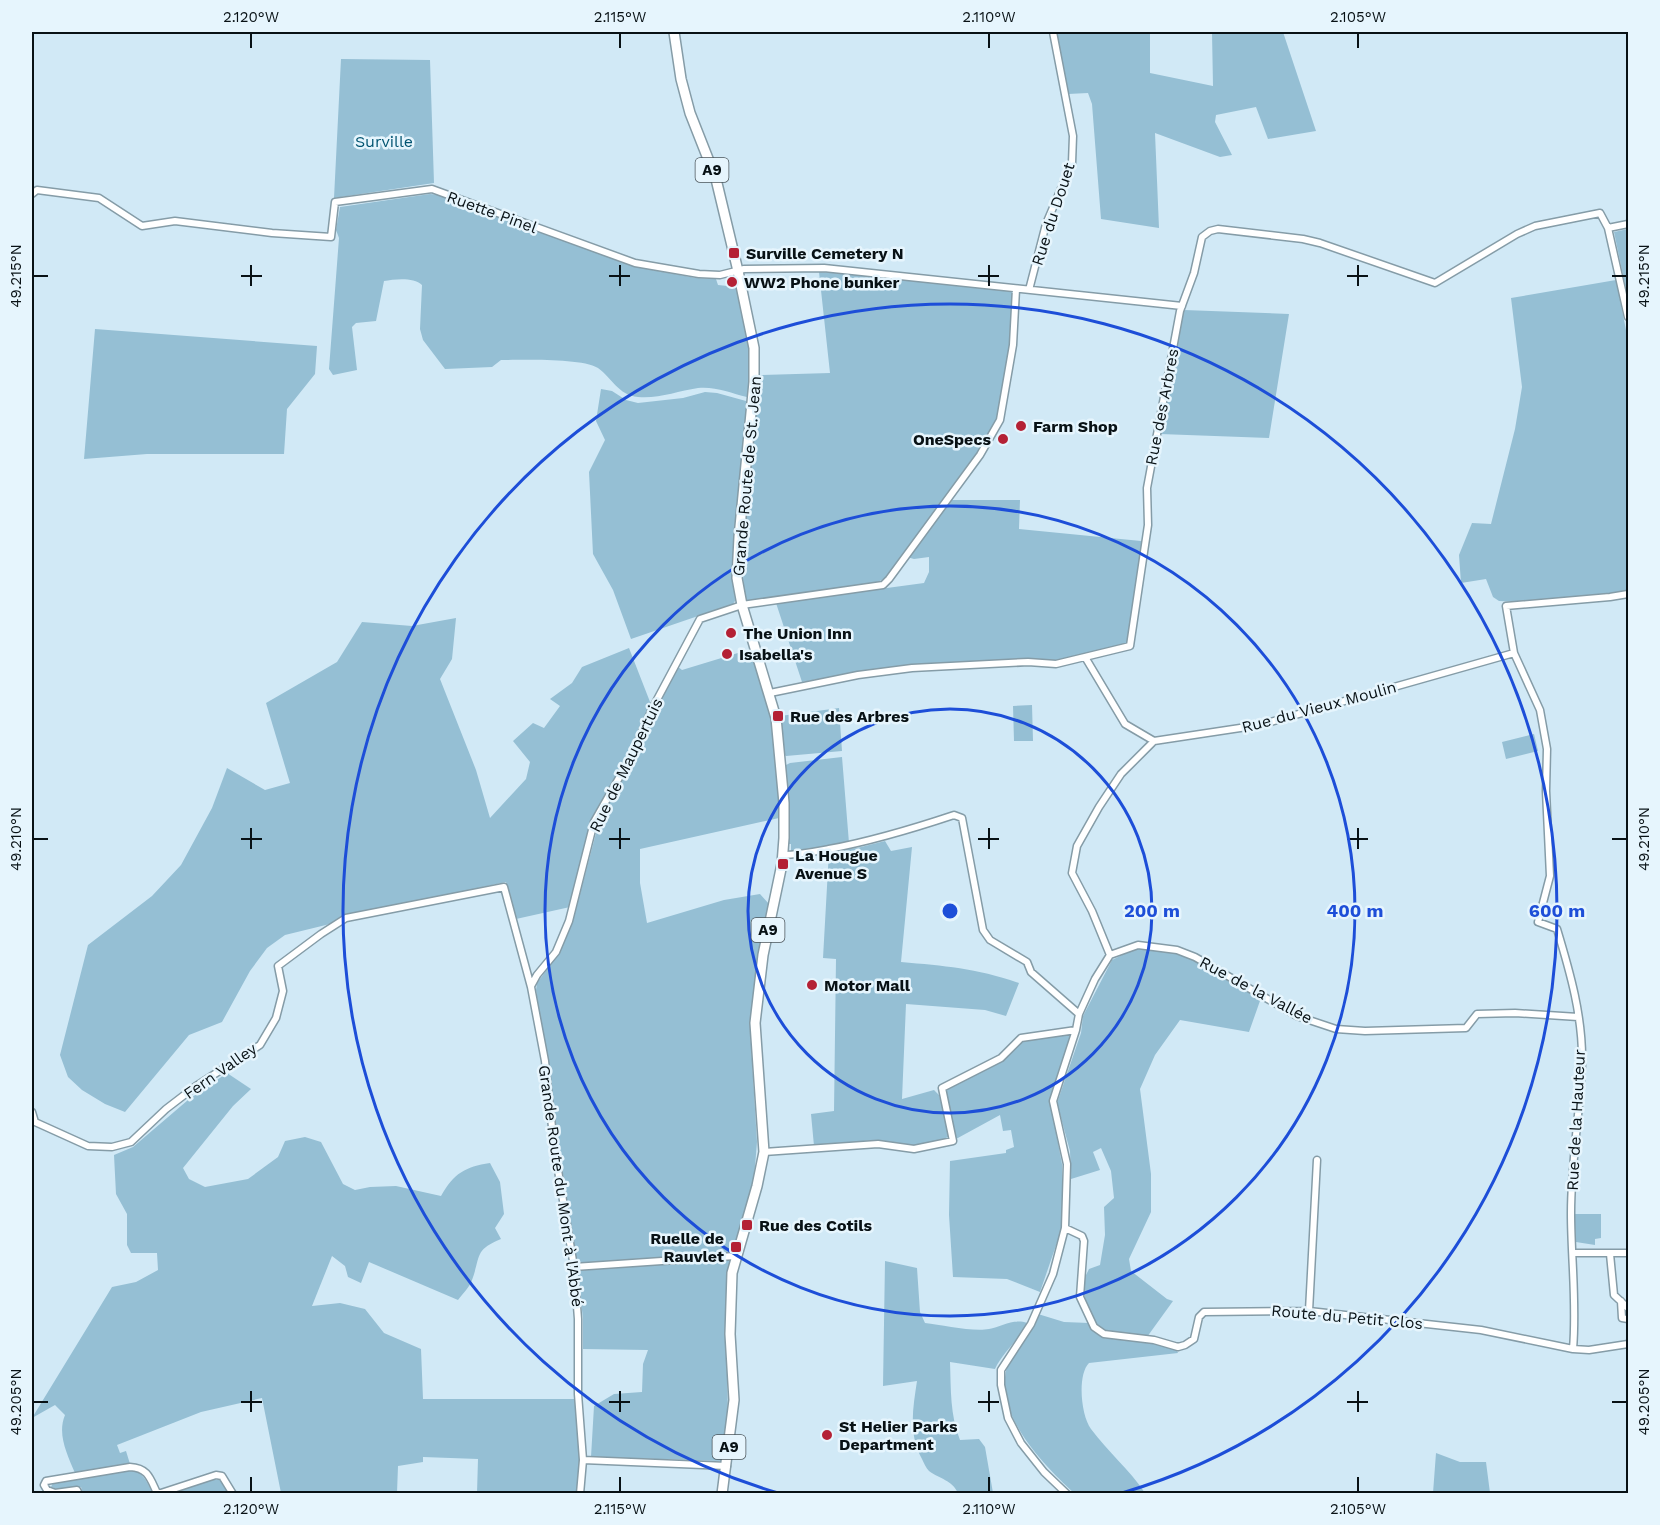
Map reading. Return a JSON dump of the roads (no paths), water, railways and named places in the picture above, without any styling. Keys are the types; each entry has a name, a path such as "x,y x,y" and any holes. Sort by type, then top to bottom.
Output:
{"main road":[{"name":"Grande Route de St. Jean","path":"674,32 681,80 690,113 716,178 738,271 755,364 737,578 742,605 776,718 784,815 783,855 763,955 755,1023 764,1152 757,1186 735,1256 730,1294 734,1400 722,1494"}],"street":[{"name":"Rue du Douet","path":"1029,290 1046,224 1072,163 1072,136 1053,32"},
{"name":"Ruette Pinel","path":"32,194 38,190 99,198 142,226 175,221 272,233 331,237 335,202 432,189 635,263 699,274 720,275 738,271"},
{"path":"738,271 824,268 1182,306 1194,273 1202,237 1218,229 1320,243 1435,283 1516,234 1535,226 1600,213 1608,228 1629,317"},
{"path":"1608,228 1629,224"},
{"name":"Rue de Maupertuis","path":"531,987 537,975 556,952 569,921 594,822 632,755 652,709 700,619 742,605 883,585 889,579 980,455 1000,420 1013,345 1016,289"},
{"name":"Rue des Arbres","path":"770,693 858,675 912,668 1028,662 1056,664 1130,646 1148,525 1147,488 1182,306"},
{"name":"Rue de la Hauteur","path":"1573,1349 1575,1323 1571,1212 1582,1061 1571,975 1557,929 1538,922 1550,876 1546,791 1547,749 1540,710 1514,653 1506,606 1629,594"},
{"name":"Rue du Vieux Moulin","path":"1154,741 1260,725 1514,653"},
{"path":"1067,1494 1044,1472 1021,1443 1008,1418 1000,1384 1001,1370 1031,1324 1053,1274 1065,1228 1067,1164 1053,1101 1079,1014 1095,979 1110,955 1092,911 1072,873 1077,846 1121,774 1154,741 1125,724 1085,657"},
{"path":"783,855 849,846 894,835 954,815 962,818 983,930 990,940 1027,962 1030,972 1079,1014"},
{"name":"Fern Valley","path":"32,1112 35,1122 88,1146 112,1147 131,1142 166,1109 196,1086 260,1045 276,1018 283,991 278,966 346,918 504,887 531,987"},
{"name":"Rue de la Vallée","path":"1110,955 1138,945 1178,951 1195,957 1297,1016 1336,1029 1365,1031 1466,1028 1477,1014 1515,1013 1578,1017"},
{"name":"Grande Route du Mont à l'Abbé","path":"531,987 574,1267 579,1319 578,1394 583,1460 580,1494"},
{"path":"764,1152 878,1144 914,1149 953,1142 942,1088 1001,1058 1021,1038 1076,1030"},
{"path":"1309,1311 1317,1161"},
{"name":"Route du Petit Clos","path":"1065,1228 1082,1236 1084,1241 1080,1297 1095,1327 1104,1334 1154,1340 1178,1347 1194,1339 1199,1317 1204,1312 1309,1311 1481,1330 1573,1349 1589,1350 1629,1344"},
{"path":"1573,1253 1629,1253"},
{"path":"1610,1254 1614,1295 1629,1308"},
{"path":"574,1267 735,1256"},
{"path":"1620,1301 1622,1318 1629,1319"},
{"path":"583,1460 727,1466"},
{"path":"79,1494 77,1490 55,1492 47,1490 44,1485 46,1482 141,1467 147,1473 157,1493 216,1474 222,1476 233,1494"}],"place":[{"name":"Surville Cemetery N","path":"734,253"},
{"name":"WW2 Phone bunker","path":"732,282"},
{"name":"Farm Shop","path":"1021,426"},
{"name":"OneSpecs","path":"1003,439"},
{"name":"The Union Inn","path":"731,633"},
{"name":"Isabella's","path":"727,654"},
{"name":"Rue des Arbres","path":"778,716"},
{"name":"La Hougue Avenue S","path":"783,864"},
{"name":"Motor Mall","path":"812,985"},
{"name":"Rue des Cotils","path":"747,1225"},
{"name":"Ruelle de Rauvlet","path":"736,1247"},
{"name":"St Helier Parks Department","path":"827,1435"}],"park label":[{"name":"Surville","path":"384,141"}]}
